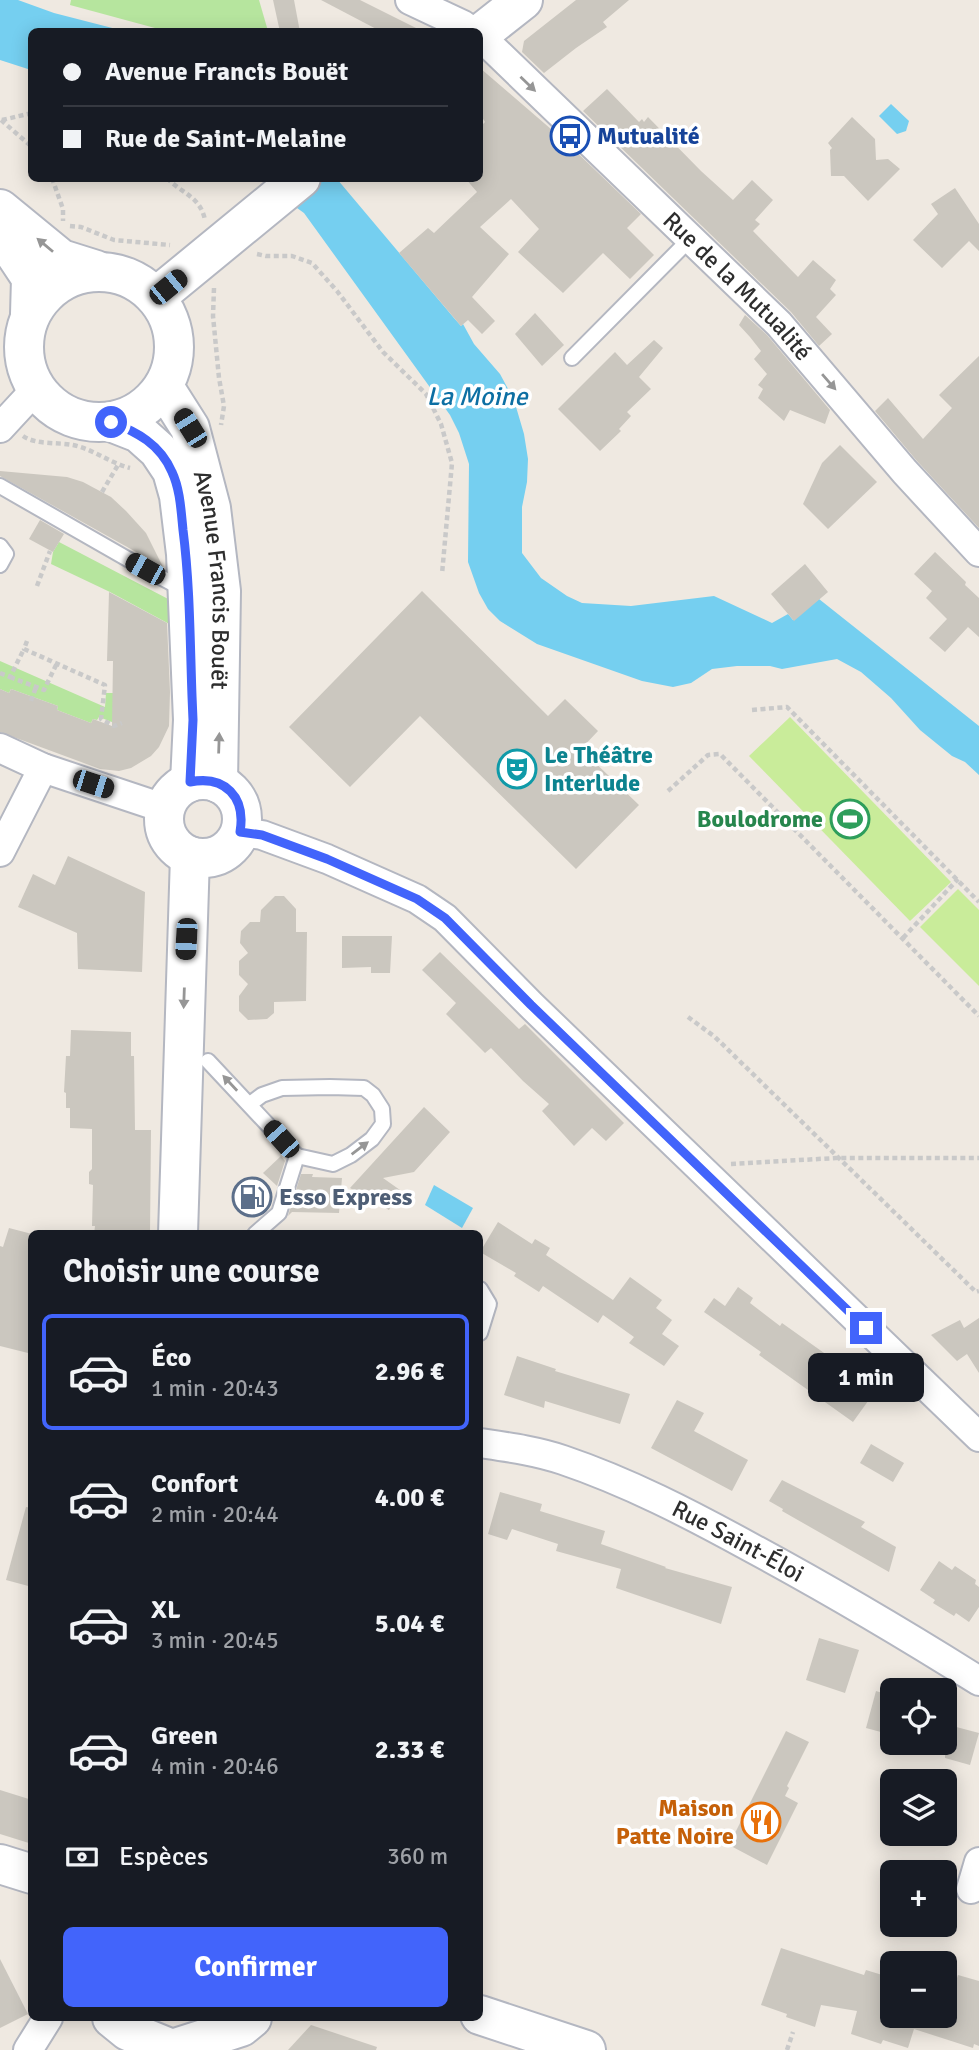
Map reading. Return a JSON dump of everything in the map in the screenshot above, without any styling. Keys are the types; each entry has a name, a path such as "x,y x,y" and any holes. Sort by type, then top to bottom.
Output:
{"main road":[{"path":"483,33 523,0"},
{"path":"156,297 201,264 254,235 298,182"},
{"path":"0,209 61,259 128,276 156,297 172,323 175,356 172,371 164,387 149,403 130,415 111,422 92,424 69,416 51,405 36,389 23,352 24,333 30,314 32,278 9,245 0,237"},
{"path":"30,314 57,285 73,276 96,270"},
{"name":"Avenue Francis Bouët","path":"164,387 190,428 178,449 172,471 179,496 186,554 193,720 191,790"},
{"name":"Avenue Francis Bouët","path":"111,422 178,449 211,508 221,591 191,790"},
{"path":"228,789 241,808 240,832 234,844 225,852 201,857 179,850 171,842 165,831 164,819 191,790 228,789"},
{"path":"201,857 208,1061 205,1230"},
{"path":"178,1230 201,857"},
{"path":"0,1864 28,1873"},
{"path":"483,2016 586,2050"},
{"path":"116,2021 128,2031 172,2050 241,2026 248,2021"},
{"path":"169,2021 172,2050"},
{"path":"172,2050 178,2021"}],"street":[{"path":"410,0 467,28"},
{"name":"Rue de la Mutualité","path":"483,38 779,324 905,472 979,552"},
{"path":"3,426 36,389"},
{"path":"0,748 43,768 151,804 191,790"},
{"path":"0,852 43,768"},
{"path":"240,832 262,835 327,859 417,899 445,918 531,1005 979,1437"},
{"name":"Rue Saint-Éloi","path":"483,1444 560,1459 682,1509 804,1576 979,1681"},
{"path":"971,1889 979,1862"},
{"path":"28,2050 46,2021"}],"lane":[{"path":"572,358 691,238"},
{"path":"0,486 188,591"},
{"path":"0,545 6,554 0,565"},
{"path":"208,1061 297,1156 333,1164 351,1155 372,1139 383,1124 382,1109 373,1095 364,1088 282,1088 262,1095 250,1104"},
{"path":"260,1230 279,1213 297,1156"},
{"path":"483,1294 489,1304 483,1323"}],"path":[{"path":"1,120 28,114"},
{"path":"1,120 28,144"},
{"path":"53,182 63,209 63,225 81,228 114,240 150,245 201,264"},
{"path":"3,426 30,441 76,445 118,465 133,469 152,467 222,424 224,406 213,316 215,293 201,264 206,231 203,209 173,182"},
{"path":"254,235 266,256 292,256 313,263 383,352 426,394 441,424 452,463 442,574"},
{"path":"102,492 118,465"},
{"path":"37,586 50,551"},
{"path":"10,677 27,641"},
{"path":"24,649 105,685 101,719 114,726 122,723"},
{"path":"0,673 44,690 57,663"},
{"path":"31,701 36,687"},
{"path":"752,710 787,707 979,902"},
{"path":"668,791 708,755 720,754 979,1016"},
{"path":"903,938 958,879"},
{"path":"688,1017 715,1037 836,1158 976,1292 979,1291"},
{"path":"699,1167 836,1158 979,1158"},
{"path":"788,2050 793,2032"}],"green space":[{"path":"71,0 259,0 267,28 155,28 70,5"},
{"path":"59,542 172,601 173,626 51,564 53,552"},
{"path":"0,661 105,707 106,693 119,693 117,724 99,717 91,723 57,710 58,706 11,689 9,693 0,689"},
{"name":"Boulodrome","path":"790,717 951,882 910,921 749,756"},
{"path":"958,889 979,910 979,986 920,927"}],"water":[{"path":"0,0 18,0 54,13 112,28 28,28 28,69 0,60"},
{"path":"891,104 909,121 906,131 897,134 879,116"},
{"name":"La Moine","path":"263,182 340,182 454,318 461,326 463,324 474,344 500,374 514,400 528,459 522,507 522,553 541,578 582,603 631,606 714,596 772,623 788,614 793,620 819,599 979,726 979,775 920,730 891,698 861,672 837,659 782,669 770,666 737,666 712,669 691,683 673,687 642,681 537,644 500,621 488,609 479,593 468,562 469,464 450,415 304,213"},
{"path":"434,1185 473,1208 462,1228 425,1205"}],"building":[{"path":"273,0 294,0 299,28 279,28"},
{"path":"321,0 360,0 416,28 374,28"},
{"path":"576,0 629,0 603,22 607,27 544,73 522,52 524,41"},
{"path":"483,71 566,142 641,214 627,228 654,255 630,279 603,253 563,293 518,252 539,229 511,199 480,227 509,254 472,297 495,321 482,334 468,320 461,326 399,253 428,228 434,233 477,192 468,182 483,182"},
{"path":"607,89 639,122 642,119 644,122 648,117 733,200 752,180 773,200 755,220 760,224 753,231 798,277 813,260 836,280 830,289 836,295 816,317 832,334 819,346 791,312 583,111"},
{"path":"852,117 875,139 876,160 888,159 900,169 868,201 844,176 831,176 832,148 828,143"},
{"path":"955,188 979,224 979,251 969,241 942,268 913,240 938,214 931,204"},
{"path":"535,313 564,345 542,366 515,334"},
{"path":"745,315 767,335 830,410 825,424 790,410 784,421 758,398 763,389 758,385 767,374 754,359 761,351 739,325"},
{"path":"654,340 663,348 639,377 651,389 627,412 631,416 619,429 621,431 600,451 558,409 615,352 627,365"},
{"path":"979,356 979,528 875,411 888,398 923,439 952,408 939,395"},
{"path":"840,445 877,482 828,529 803,504 822,463"},
{"path":"0,471 67,477 111,497 146,533 163,567 0,476"},
{"path":"40,520 64,534 53,552 29,539"},
{"path":"935,552 979,598 979,637 968,627 945,652 929,638 947,619 926,598 932,591 914,574"},
{"path":"805,564 828,592 794,621 771,594"},
{"path":"422,591 548,716 565,699 598,731 581,749 639,805 576,869 420,716 350,787 289,727"},
{"path":"109,592 167,623 169,726 159,747 151,756 131,768 119,771 100,769 0,732 0,689 9,693 11,689 58,706 57,710 91,723 93,719 112,726 113,661 107,661"},
{"path":"68,856 145,892 142,972 78,969 77,933 18,907 33,874 55,885"},
{"path":"275,896 284,896 296,909 296,932 307,932 306,1001 274,1002 274,1013 267,1019 248,1020 239,1011 239,996 248,984 239,975 239,961 248,953 240,943 241,931 250,922 260,922 261,910"},
{"path":"342,936 392,936 390,973 371,973 371,967 342,968"},
{"path":"440,952 519,1029 525,1024 624,1123 606,1141 592,1128 574,1146 542,1111 549,1104 491,1048 485,1053 446,1014 456,1003 422,970"},
{"path":"71,1030 131,1032 135,1130 151,1130 150,1230 94,1230 95,1226 92,1226 93,1185 89,1184 89,1172 92,1169 92,1129 70,1128 70,1108 66,1108 64,1092 66,1056 70,1056"},
{"path":"424,1107 450,1132 414,1172 383,1178 400,1190 389,1210 350,1188"},
{"path":"281,1156 285,1161 277,1186 263,1173"},
{"path":"301,1174 342,1178 339,1213 292,1212 288,1216"},
{"path":"498,1222 532,1244 535,1239 550,1248 546,1255 613,1300 630,1277 662,1300 656,1308 672,1320 662,1334 679,1346 664,1366 629,1343 634,1337 603,1315 598,1323 543,1286 539,1292 514,1276 516,1273 483,1254 483,1247"},
{"path":"9,1228 28,1233 28,1353 0,1346 0,1246 3,1247"},
{"path":"738,1287 753,1298 750,1303 780,1326 782,1323 876,1390 853,1422 704,1312 714,1298 725,1306"},
{"path":"979,1318 979,1373 967,1354 957,1361 931,1335 960,1320 964,1328"},
{"path":"517,1356 556,1369 555,1371 630,1394 620,1424 545,1401 544,1408 504,1395"},
{"path":"677,1400 704,1413 694,1431 748,1460 732,1491 651,1448"},
{"path":"871,1444 904,1463 893,1482 860,1463"},
{"path":"782,1480 865,1522 861,1527 896,1547 889,1572 769,1501"},
{"path":"500,1492 542,1504 540,1511 605,1531 601,1544 665,1568 732,1587 721,1624 616,1588 621,1569 556,1551 558,1544 512,1529 507,1540 488,1534"},
{"path":"26,1507 28,1507 28,1586 6,1580"},
{"path":"939,1561 952,1570 955,1566 976,1580 975,1584 979,1587 979,1607 969,1622 933,1603 935,1600 920,1590"},
{"path":"819,1638 859,1650 845,1693 806,1680"},
{"path":"876,1691 880,1692 880,1732 866,1728"},
{"path":"957,1727 979,1733 970,1765 945,1758 945,1755 957,1755"},
{"path":"786,1731 809,1742 787,1786 789,1788 785,1796 798,1803 767,1865 729,1845"},
{"path":"0,1790 28,1799 28,1843 0,1834"},
{"path":"781,1948 864,1975 866,1970 880,1974 880,2028 957,2028 958,1975 979,1981 979,2046 974,2044 973,2048 914,2029 908,2048 883,2040 881,2044 851,2034 857,2011 821,2005 815,2027 761,2005"},
{"path":"0,1959 28,2014 0,2028"},
{"path":"311,2025 377,2047 376,2050 288,2050"}],"place":[{"name":"Mutualité","path":"570,136"},
{"name":"Le Théâtre Interlude","path":"517,769"},
{"name":"Boulodrome","path":"850,819"},
{"name":"Esso Express","path":"252,1197"},
{"name":"Maison Patte Noire","path":"761,1822"}],"route":[{"path":"111,422 139,433 158,450 172,471 179,496 186,554 193,720 190,782 209,780 228,789 241,808 240,832 262,835 327,859 417,899 445,918 531,1005 866,1328"}]}
